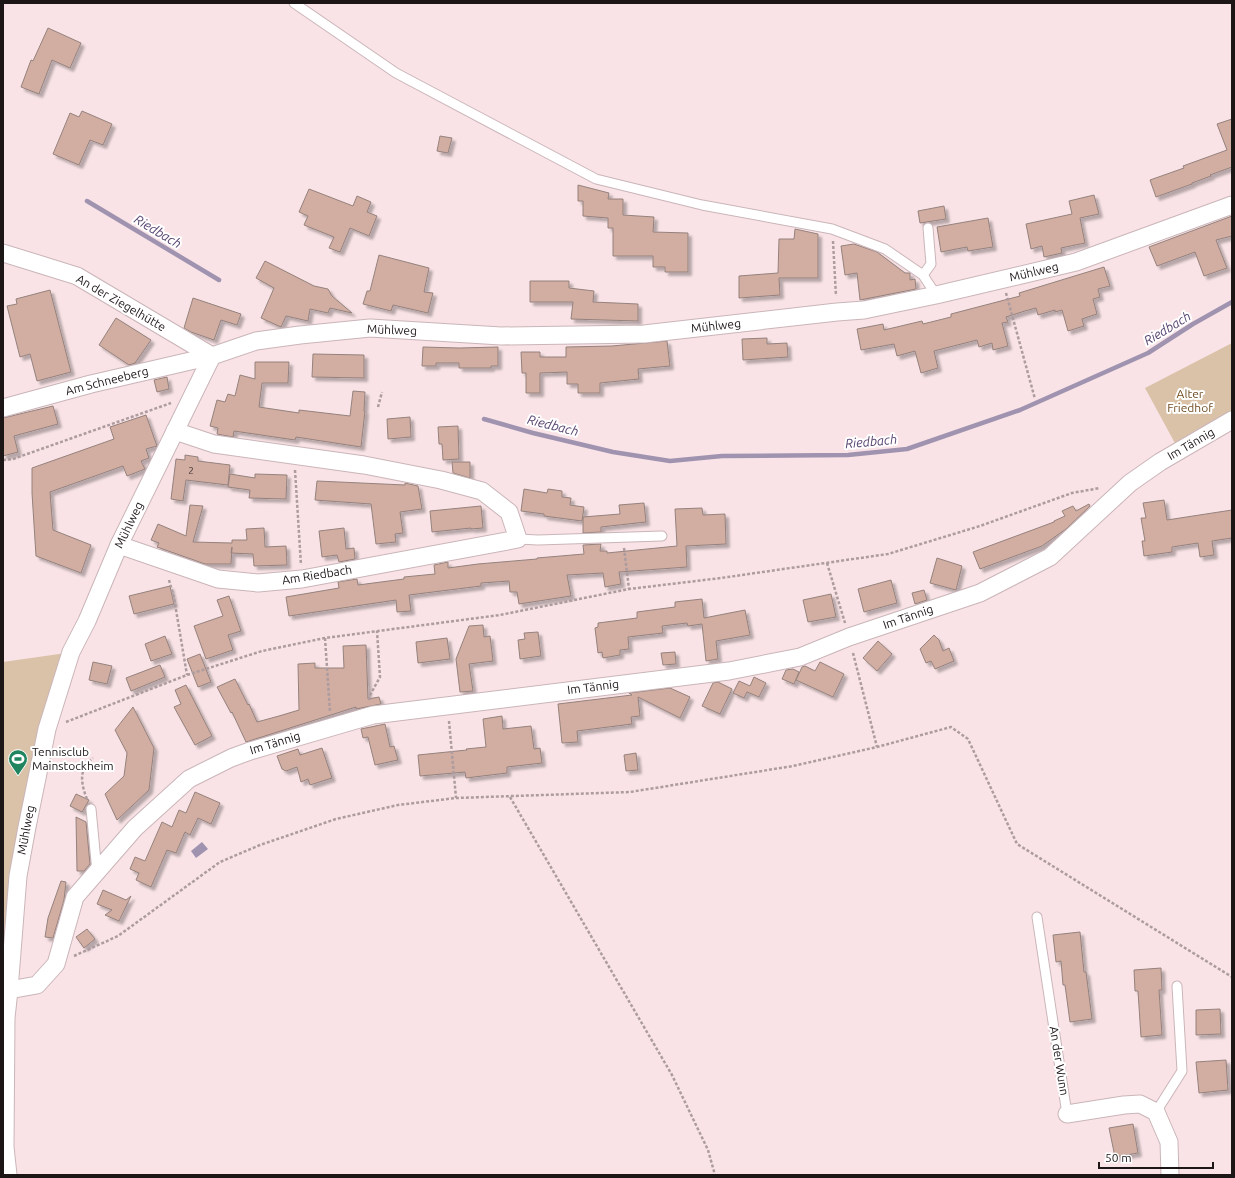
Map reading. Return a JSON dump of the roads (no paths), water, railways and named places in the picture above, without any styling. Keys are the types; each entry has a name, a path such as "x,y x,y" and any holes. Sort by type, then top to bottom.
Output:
{"street":[{"name":"Mühlweg","path":"8,1175 5,1147 6,1018 10,990 18,876 47,729 71,652 87,622 119,545 212,356 256,341 370,328 501,336 644,334 864,310 936,295 1076,262 1232,205"},
{"name":"An der Ziegelhütte","path":"3,253 77,276 212,356"},
{"name":"Am Schneeberg","path":"3,408 91,384 212,356"},
{"name":"Im Tännig","path":"10,990 37,985 56,964 75,897 135,828 189,779 231,758 250,750 373,714 729,671 800,657 849,637 980,593 1050,557 1130,483 1160,462 1232,420"},
{"path":"175,431 214,444 372,467 441,480 482,491 508,512 518,539"},
{"name":"Am Riedbach","path":"119,545 218,579 258,583 302,579 518,539"},
{"name":"An der Wunn","path":"1067,1114 1140,1104 1156,1112"},
{"path":"1156,1112 1170,1142 1170,1175"}],"lane":[{"path":"294,3 396,73 596,179 702,205 832,229 885,249 923,275 936,295"},
{"path":"923,275 932,264 928,228"},
{"name":"Am Riedbach","path":"518,539 538,540 662,536"},
{"path":"91,809 97,872"},
{"name":"An der Wunn","path":"1037,917 1067,1114"},
{"path":"1156,1112 1182,1071 1177,986"}],"waterway":[{"name":"Riedbach","path":"87,201 219,280"},
{"name":"Riedbach","path":"484,419 533,433 613,452 670,461 722,456 848,455 907,449 1020,410 1148,353 1193,324 1232,302"}],"place":[{"name":"Tennisclub Mainstockheim","path":"18,776"}],"park label":[{"name":"Alter Friedhof","path":"1190,401"}]}
